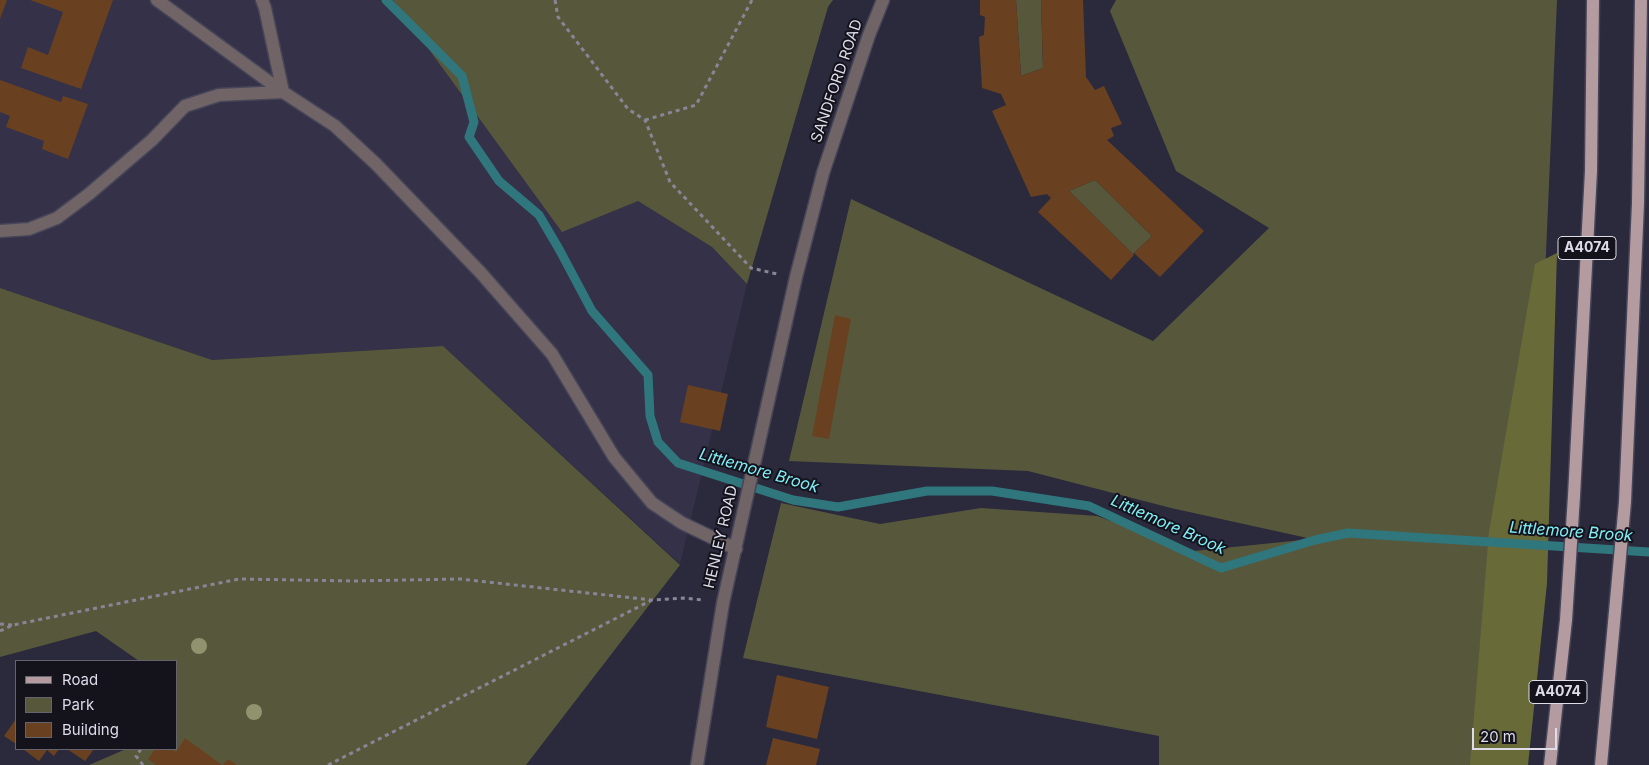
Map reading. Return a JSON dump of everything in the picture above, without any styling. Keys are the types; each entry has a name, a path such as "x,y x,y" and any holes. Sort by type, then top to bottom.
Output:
{"main road":[{"name":"A4074","path":"1550,765 1566,620 1574,496 1591,171 1593,0"},
{"name":"A4074","path":"1601,765 1625,502 1638,204 1641,0"}],"street":[{"path":"157,0 283,92 328,121 376,164 480,272 552,354 614,458 652,503 682,524 736,549"},
{"path":"262,0 283,92"},
{"name":"SANDFORD ROAD","path":"823,173 868,35 884,0"},
{"path":"0,231 29,229 57,218 89,194 152,140 185,106 219,95 283,92"},
{"name":"HENLEY ROAD","path":"697,765 723,603 796,278 823,173"}],"path":[{"path":"555,0 558,17 628,109 645,120 670,182 752,268 796,278"},
{"path":"645,120 696,105 752,0"},
{"path":"0,631 13,625 239,579 354,581 460,579 652,600 683,598 723,603"},
{"path":"328,765 652,600"},
{"path":"0,624 13,625"},
{"path":"140,750 136,756 143,765"}],"shaded area":[{"path":"0,0 393,0 638,201 712,247 747,284 680,564 443,346 212,360 0,288"}],"green space":[{"path":"393,0 833,0 828,7 747,284 712,247 638,201 562,232"},
{"path":"1016,0 1041,0 1043,68 1021,76"},
{"path":"1116,0 1557,0 1545,276 1488,765 1159,765 1159,736 743,658 781,503 880,524 981,508 1097,516 1194,551 1312,539 1171,508 1028,471 789,461 851,199 1153,341 1269,228 1176,171 1110,11"},
{"path":"1095,180 1152,236 1133,254 1069,191"},
{"path":"1557,253 1547,583 1528,765 1470,765 1489,532 1535,264"},
{"path":"0,288 212,360 443,346 680,565 526,765 89,765 124,750 178,750 178,660 138,660 96,631 0,657"}],"building":[{"path":"0,0 7,0 0,19"},
{"path":"30,0 113,0 81,89 21,68 28,47 48,55 63,12"},
{"path":"980,0 1016,0 1021,76 1043,68 1041,0 1083,0 1086,77 1095,90 1104,86 1122,124 1111,128 1114,136 1107,140 1204,231 1160,277 1134,253 1152,236 1095,180 1069,191 1134,255 1111,280 1038,212 1051,198 1047,194 1031,197 992,111 1006,105 1001,94 982,88 979,37 984,35 985,17 980,15"},
{"path":"0,80 61,102 63,96 88,104 68,159 42,149 44,141 6,127 10,116 0,112"},
{"path":"835,315 851,319 829,439 812,436"},
{"path":"688,385 728,394 720,431 680,422"},
{"path":"777,675 829,687 817,739 766,727"},
{"path":"15,720 15,743 4,736"},
{"path":"185,738 222,765 156,765 148,759 154,750 173,750 176,752"},
{"path":"773,738 820,749 816,765 766,765"},
{"path":"24,750 47,750 39,761"},
{"path":"47,750 58,750 54,756"},
{"path":"68,750 93,750 85,761"},
{"path":"228,759 237,765 223,765"}],"waterway":[{"name":"Littlemore Brook","path":"386,0 462,76 474,122 469,137 499,181 539,215 592,311 648,375 650,416 658,442 678,463 793,500 838,507 927,491 992,491 1089,506 1221,568 1315,540 1348,533 1649,552"}]}
